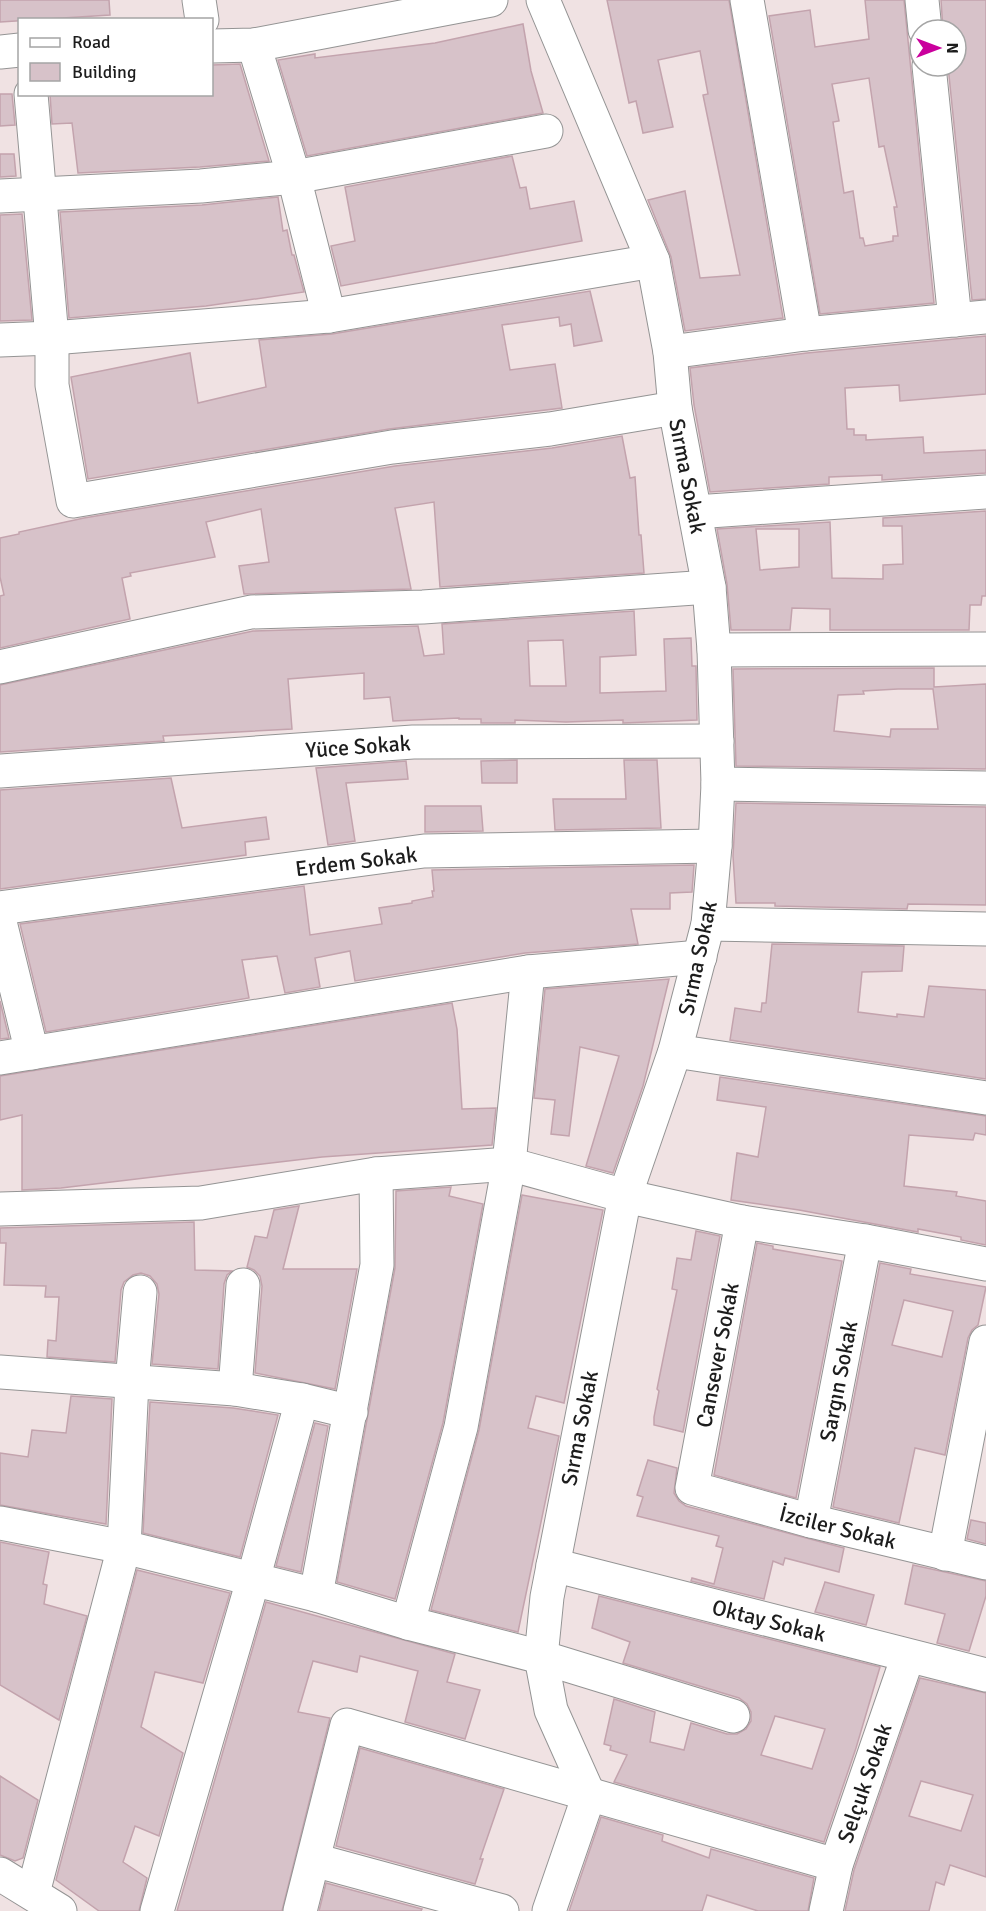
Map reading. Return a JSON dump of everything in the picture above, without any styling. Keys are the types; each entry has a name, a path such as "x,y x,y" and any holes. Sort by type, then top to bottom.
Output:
{"street":[{"path":"199,0 202,18"},
{"path":"213,46 254,45 491,0"},
{"name":"Sırma Sokak","path":"543,0 653,261 670,352 675,408 709,587 717,741 716,846 708,924 675,1051 625,1196 547,1597 541,1657 551,1710 589,1795"},
{"path":"747,0 805,334"},
{"path":"922,0 924,18"},
{"path":"254,45 294,177 329,316"},
{"path":"0,52 18,50"},
{"path":"670,352 805,334 970,318 931,78"},
{"path":"31,96 52,338 52,385 73,501 392,447 550,429 675,408"},
{"path":"0,196 201,186 294,177 546,131"},
{"path":"0,340 329,316 653,261"},
{"path":"695,512 986,492"},
{"path":"0,667 251,612 423,607 709,587"},
{"path":"714,650 986,649"},
{"name":"Yüce Sokak","path":"0,771 413,742 717,741"},
{"path":"718,784 986,788"},
{"name":"Erdem Sokak","path":"0,908 424,851 716,846"},
{"path":"0,922 32,1053"},
{"path":"708,924 986,929"},
{"path":"0,1059 528,972 700,957"},
{"path":"408,1623 461,1427 509,1164 528,972"},
{"path":"675,1051 986,1098"},
{"path":"0,1209 201,1203 376,1174 509,1164 625,1196 742,1222 865,1241 986,1264"},
{"path":"316,1595 377,1264 376,1174"},
{"name":"Cansever Sokak","path":"692,1488 742,1222"},
{"name":"Sargın Sokak","path":"811,1521 865,1241"},
{"path":"235,1389 243,1285"},
{"path":"0,1874 50,1906 124,1547 132,1382 140,1292"},
{"path":"945,1554 986,1342"},
{"path":"0,1372 235,1389 302,1400 351,1412"},
{"path":"158,1911 302,1400"},
{"name":"İzciler Sokak","path":"692,1488 811,1521 986,1563"},
{"path":"0,1523 124,1547 316,1595 408,1623 541,1657 733,1716"},
{"name":"Oktay Sokak","path":"553,1565 986,1675"},
{"name":"Selçuk Sokak","path":"826,1911 836,1865 908,1656"},
{"path":"300,1911 347,1725 836,1865"},
{"path":"549,1911 589,1795"},
{"path":"314,1860 502,1911"}],"building":[{"path":"0,0 109,0 110,15 18,18 18,21 0,22"},
{"path":"607,0 729,0 783,318 685,331 671,257 648,200 685,191 700,278 740,275 703,95 708,94 700,51 658,60 673,127 643,133 636,101 629,103"},
{"path":"865,0 904,0 908,40 908,78 912,78 934,303 820,314 769,16 810,10 815,47 869,39","holes":["869,78 879,147 884,146 897,207 894,207 898,236 893,236 893,241 865,246 863,238 860,238 853,191 844,193 833,122 839,121 832,84"]},
{"path":"941,0 986,0 986,299 972,300 949,78 968,78 968,18 942,18"},
{"path":"523,24 531,71 543,113 307,156 278,60 315,54 315,58 435,43"},
{"path":"240,64 269,161 78,173 72,123 52,124 50,96 213,96 213,65"},
{"path":"0,94 12,94 15,125 0,126"},
{"path":"0,154 14,154 16,176 0,177"},
{"path":"512,156 520,188 526,187 530,209 574,201 582,241 341,286 331,246 355,241 345,187"},
{"path":"278,197 283,231 287,230 304,292 206,306 69,318 60,212 202,205"},
{"path":"22,214 32,320 0,321 0,215"},
{"path":"590,291 602,341 574,346 571,324 560,326 559,317 502,325 510,370 555,364 562,408 389,429 88,479 71,377 190,353 198,403 266,387 259,340 332,334"},
{"path":"986,336 986,394 900,401 899,385 845,388 847,429 854,429 854,435 866,435 866,440 923,437 924,453 986,450 986,473 882,480 882,475 829,477 829,484 710,492 694,405 690,368 807,353"},
{"path":"622,436 630,478 635,477 644,573 440,587 434,502 395,508 411,589 244,594 239,566 269,562 261,509 206,522 215,557 130,573 131,576 122,578 130,619 0,648 0,596 4,595 0,577 0,538 84,518 395,466 552,448"},
{"path":"986,511 986,596 982,596 981,605 970,605 969,630 830,630 830,609 792,608 790,630 731,630 727,584 717,529 830,522 832,578 883,579 883,565 903,564 902,526 883,526 883,518","holes":["756,529 799,529 799,567 760,570"]},
{"path":"634,611 636,655 600,657 600,693 666,691 664,639 691,638 692,666 696,666 697,720 623,723 623,720 566,722 515,720 515,723 481,723 481,719 459,718 393,721 390,697 364,699 364,673 288,679 292,729 163,736 164,741 0,752 0,685 253,631 418,626 424,656 444,654 442,624","holes":["563,640 566,686 530,686 528,641"]},
{"path":"934,668 934,687 986,684 986,769 736,766 733,669","holes":["933,689 938,729 891,729 890,737 834,731 838,695 864,694 863,691"]},
{"path":"517,760 517,783 482,783 481,761"},
{"path":"624,760 657,760 661,828 555,830 553,799 626,799"},
{"path":"406,761 408,779 346,783 355,841 328,845 316,768"},
{"path":"171,778 182,828 266,817 269,839 245,842 246,855 0,889 0,790"},
{"path":"736,803 986,807 986,905 908,904 907,909 736,903 733,856"},
{"path":"425,806 481,806 483,831 425,832"},
{"path":"694,865 692,892 670,893 670,909 631,909 638,944 525,953 355,981 350,951 315,958 320,987 285,993 277,956 242,960 249,998 46,1032 20,924 304,886 310,935 382,924 379,908 433,897 432,870"},
{"path":"772,944 904,946 902,971 862,972 858,1012 897,1017 897,1014 924,1017 929,986 986,990 986,1079 730,1040 735,1008 761,1012 762,1003 766,1003"},
{"path":"669,979 643,1086 613,1173 586,1166 619,1056 580,1047 569,1136 551,1134 555,1100 534,1098 545,989"},
{"path":"0,1001 9,1038 0,1039"},
{"path":"452,1003 457,1029 462,1109 496,1108 492,1145 322,1157 61,1188 22,1190 22,1115 0,1120 0,1076"},
{"path":"720,1077 986,1116 986,1135 975,1133 973,1140 909,1135 904,1186 957,1192 956,1196 986,1201 986,1245 961,1240 961,1237 918,1229 918,1232 731,1200 737,1153 758,1157 766,1107 717,1100"},
{"path":"451,1187 449,1196 483,1204 443,1423 395,1599 337,1582 395,1268 396,1191"},
{"path":"522,1195 603,1210 564,1403 536,1396 528,1428 559,1436 518,1632 431,1610 479,1430"},
{"path":"299,1206 283,1269 357,1269 335,1389 255,1373 262,1286 260,1276 247,1267 255,1236 267,1238 274,1210"},
{"path":"194,1222 195,1270 232,1271 227,1275 224,1284 218,1369 152,1364 159,1294 157,1284 150,1276 141,1273 133,1275 124,1282 121,1290 115,1362 47,1357 48,1340 56,1341 59,1297 45,1297 46,1286 4,1285 6,1243 0,1243 0,1228"},
{"path":"696,1231 720,1236 683,1432 654,1425 654,1417 659,1391 657,1389 677,1290 672,1289 677,1258 691,1260"},
{"path":"757,1243 773,1246 773,1249 842,1261 796,1498 714,1475"},
{"path":"880,1263 911,1269 910,1274 986,1287 978,1325 968,1338 945,1455 915,1448 899,1523 833,1507","holes":["904,1300 953,1311 942,1357 892,1345"]},
{"path":"71,1396 112,1399 106,1524 0,1505 0,1453 28,1457 32,1430 66,1433"},
{"path":"150,1402 233,1408 278,1415 240,1557 143,1533"},
{"path":"315,1423 328,1426 301,1572 276,1566"},
{"path":"648,1460 677,1468 674,1493 686,1506 844,1548 839,1572 785,1558 783,1565 773,1561 764,1599 691,1581 692,1578 714,1584 723,1548 716,1546 719,1536 637,1516 643,1497 637,1495"},
{"path":"971,1520 986,1523 986,1544 967,1539"},
{"path":"0,1542 49,1552 43,1584 47,1585 44,1604 87,1616 59,1720 0,1685"},
{"path":"913,1565 986,1581 986,1596 969,1651 937,1643 945,1614 905,1604"},
{"path":"137,1570 230,1593 203,1683 155,1672 141,1727 183,1753 159,1836 135,1826 123,1862 147,1878 139,1911 99,1911 56,1880"},
{"path":"825,1582 874,1595 866,1625 815,1612"},
{"path":"599,1596 880,1667 856,1748 824,1842 614,1782 627,1755 610,1750 611,1746 604,1744 614,1699 655,1712 650,1742 684,1750 691,1723 727,1734 737,1734 746,1729 751,1721 751,1712 747,1704 739,1698 623,1663 630,1642 592,1628","holes":["775,1716 825,1729 812,1769 761,1755"]},
{"path":"266,1602 455,1654 447,1682 480,1690 465,1739 405,1722 418,1671 360,1656 357,1672 313,1661 298,1712 330,1718 282,1911 177,1911"},
{"path":"920,1678 986,1693 986,1877 950,1865 944,1885 936,1882 929,1911 845,1911 854,1870","holes":["921,1781 973,1795 961,1831 909,1816"]},
{"path":"360,1748 504,1789 480,1859 483,1859 475,1884 336,1846"},
{"path":"0,1776 38,1800 23,1858 15,1861 0,1855"},
{"path":"601,1817 663,1835 662,1841 709,1858 711,1849 814,1878 808,1911 758,1911 707,1895 702,1911 569,1911"},
{"path":"326,1883 422,1909 421,1911 319,1911"}]}
